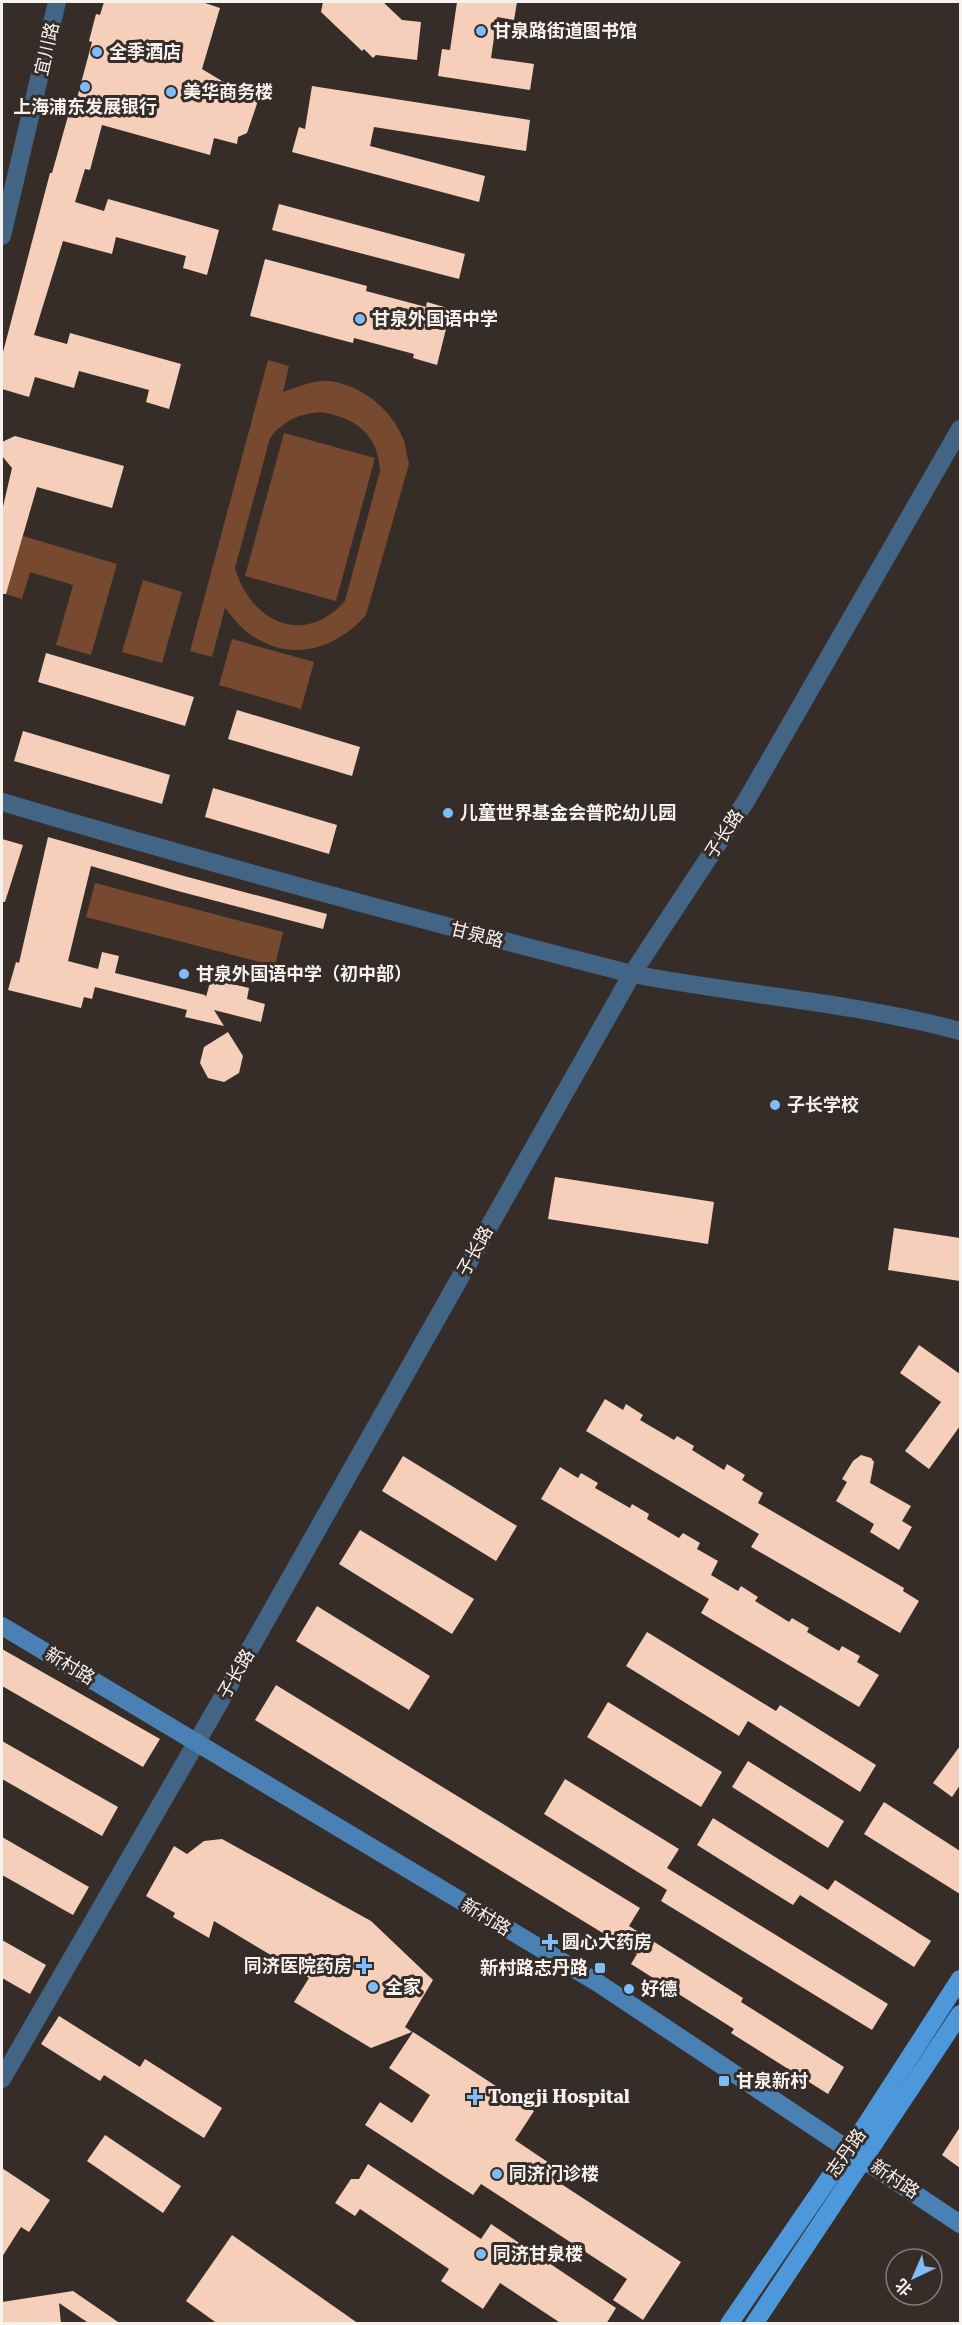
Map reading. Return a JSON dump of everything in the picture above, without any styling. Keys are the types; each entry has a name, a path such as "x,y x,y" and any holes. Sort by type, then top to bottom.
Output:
{"main road":[{"name":"新村路","path":"2,1626 598,1983 960,2224"},
{"name":"志丹路","path":"729,2324 849,2149 960,1979"},
{"name":"志丹路","path":"754,2324 960,2014"}],"street":[{"name":"宜川路","path":"2,236 57,2"},
{"name":"子长路","path":"2,2079 197,1742 632,974 746,801 960,429"},
{"name":"甘泉路","path":"2,802 198,860 359,904 632,974 684,984 814,1001 960,1031"}],"shaded area":[{"path":"268,360 289,366 283,392 311,383 328,381 352,387 374,400 384,409 399,430 409,464 366,615 354,627 327,644 297,650 266,644 240,626 225,608 212,657 190,651","holes":["321,412 355,424 370,438 375,447 380,471 345,601 329,615 313,623 296,625 281,622 266,615 253,603 235,568 270,438 286,422 299,416"]},
{"path":"284,433 375,458 336,601 245,576"},
{"path":"23,536 117,564 91,655 56,645 73,585 30,572 22,599 2,593 2,582 8,584"},
{"path":"143,580 182,592 162,663 122,652"},
{"path":"232,639 314,662 301,709 219,685"},
{"path":"95,883 283,932 275,966 86,917"}],"building":[{"path":"104,2 202,2 220,8 202,69 222,81 249,88 259,98 247,133 238,137 237,144 214,138 210,155 102,125 90,170 85,169 75,202 104,211 108,199 219,230 207,275 183,268 186,256 116,237 112,254 63,241 34,335 67,344 70,333 181,364 169,409 146,402 149,390 79,371 74,388 35,377 29,397 2,389 2,356 50,173 52,173 68,116 72,117 92,42 89,41 96,14 100,15"},
{"path":"323,2 383,2 402,20 421,22 417,60 376,55 373,58 364,49 362,51 321,12"},
{"path":"457,2 517,2 514,20 497,17 491,58 534,64 530,90 438,76 442,49 450,50"},
{"path":"312,86 530,120 526,151 374,127 370,146 485,176 479,202 292,152 299,127 305,129"},
{"path":"279,204 465,254 459,279 272,230"},
{"path":"265,259 367,286 366,291 426,307 427,302 451,309 437,365 413,358 414,354 354,338 353,343 250,316"},
{"path":"15,436 124,466 112,508 37,487 6,594 2,594 2,511 12,468 2,456 2,442"},
{"path":"46,653 194,697 185,726 38,682"},
{"path":"237,710 360,747 352,776 228,739"},
{"path":"23,731 170,775 162,804 14,761"},
{"path":"213,788 337,825 329,854 205,817"},
{"path":"48,837 327,914 323,929 91,866 68,961 98,969 102,952 119,956 115,973 206,997 211,979 249,988 247,999 265,1004 261,1022 214,1010 224,1026 185,1017 187,1010 95,987 92,999 84,997 81,1008 8,990 16,962 19,963"},
{"path":"2,839 23,845 5,902 2,902"},
{"path":"228,1032 243,1056 239,1073 224,1082 208,1078 200,1063 204,1047"},
{"path":"555,1177 714,1202 708,1244 548,1219"},
{"path":"894,1228 960,1238 960,1281 888,1270"},
{"path":"919,1345 960,1374 960,1426 929,1469 905,1451 941,1402 900,1373"},
{"path":"605,1399 623,1410 626,1404 643,1415 640,1420 674,1440 677,1436 694,1446 692,1450 724,1470 727,1464 745,1475 742,1480 763,1493 758,1503 904,1588 903,1591 919,1601 900,1633 751,1547 759,1534 586,1431"},
{"path":"861,1455 871,1458 874,1462 870,1483 911,1506 902,1521 912,1527 899,1550 870,1532 874,1524 836,1501 847,1482 842,1479 853,1461"},
{"path":"403,1456 517,1526 496,1561 382,1491"},
{"path":"560,1467 578,1478 581,1473 598,1483 595,1488 630,1508 632,1504 649,1514 647,1519 679,1538 683,1533 700,1543 697,1549 718,1561 711,1575 738,1591 741,1586 758,1597 755,1601 789,1622 792,1618 809,1628 807,1632 839,1651 842,1646 860,1656 857,1662 879,1675 859,1707 701,1613 709,1599 541,1499"},
{"path":"360,1530 474,1599 452,1634 339,1564"},
{"path":"317,1606 430,1676 409,1710 296,1641"},
{"path":"647,1632 776,1711 780,1705 876,1765 860,1792 748,1721 739,1736 626,1666"},
{"path":"2,1649 160,1739 143,1767 2,1686"},
{"path":"276,1685 640,1908 629,1926 743,1998 741,2002 844,2067 828,2094 731,2033 734,2029 631,1964 637,1954 255,1720"},
{"path":"608,1702 722,1772 701,1807 587,1737"},
{"path":"2,1741 118,1807 102,1836 2,1779"},
{"path":"960,1746 960,1785 952,1797 933,1783"},
{"path":"748,1761 844,1821 828,1848 732,1787"},
{"path":"565,1779 679,1849 667,1868 888,2004 872,2030 661,1901 667,1890 544,1814"},
{"path":"884,1802 960,1851 960,1894 864,1834"},
{"path":"713,1818 828,1890 835,1880 931,1941 914,1967 800,1895 793,1905 697,1845"},
{"path":"2,1837 89,1887 73,1915 2,1875"},
{"path":"222,1839 371,1921 433,1980 405,2027 412,2032 371,2048 294,2002 309,1978 214,1921 209,1938 173,1917 175,1913 146,1896 174,1846 187,1854 204,1841"},
{"path":"2,1940 46,1965 30,1994 2,1978"},
{"path":"59,2016 140,2067 145,2059 222,2108 204,2138 104,2075 100,2081 41,2044"},
{"name":"同济门诊楼","path":"413,2032 534,2111 515,2140 558,2169 552,2178 681,2262 643,2320 613,2300 627,2279 481,2184 473,2195 365,2125 380,2102 412,2123 430,2095 389,2068"},
{"path":"960,2127 960,2168 942,2155"},
{"path":"105,2135 181,2186 163,2213 87,2161"},
{"name":"同济甘泉楼","path":"368,2164 481,2239 491,2224 616,2308 606,2324 562,2324 500,2283 483,2309 441,2281 449,2269 360,2209 355,2216 335,2203 351,2179 359,2179"},
{"path":"2,2168 50,2200 29,2232 21,2227 2,2257"},
{"path":"232,2235 359,2324 218,2324 186,2301"},
{"path":"73,2291 121,2324 90,2324 59,2303 61,2324 2,2324 2,2302"}],"place":[{"name":"甘泉路街道图书馆","path":"481,31"},
{"name":"全季酒店","path":"97,52"},
{"name":"上海浦东发展银行","path":"85,87"},
{"name":"美华商务楼","path":"171,92"},
{"name":"甘泉外国语中学","path":"360,319"},
{"name":"儿童世界基金会普陀幼儿园","path":"448,813"},
{"name":"甘泉外国语中学（初中部）","path":"184,974"},
{"name":"子长学校","path":"775,1105"},
{"name":"圆心大药房","path":"550,1942"},
{"name":"同济医院药房","path":"364,1966"},
{"name":"新村路志丹路","path":"600,1968"},
{"name":"全家","path":"373,1987"},
{"name":"好德","path":"629,1989"},
{"name":"甘泉新村","path":"724,2081"},
{"name":"Tongji Hospital","path":"475,2097"},
{"name":"同济门诊楼","path":"497,2174"},
{"name":"同济甘泉楼","path":"481,2254"}]}
